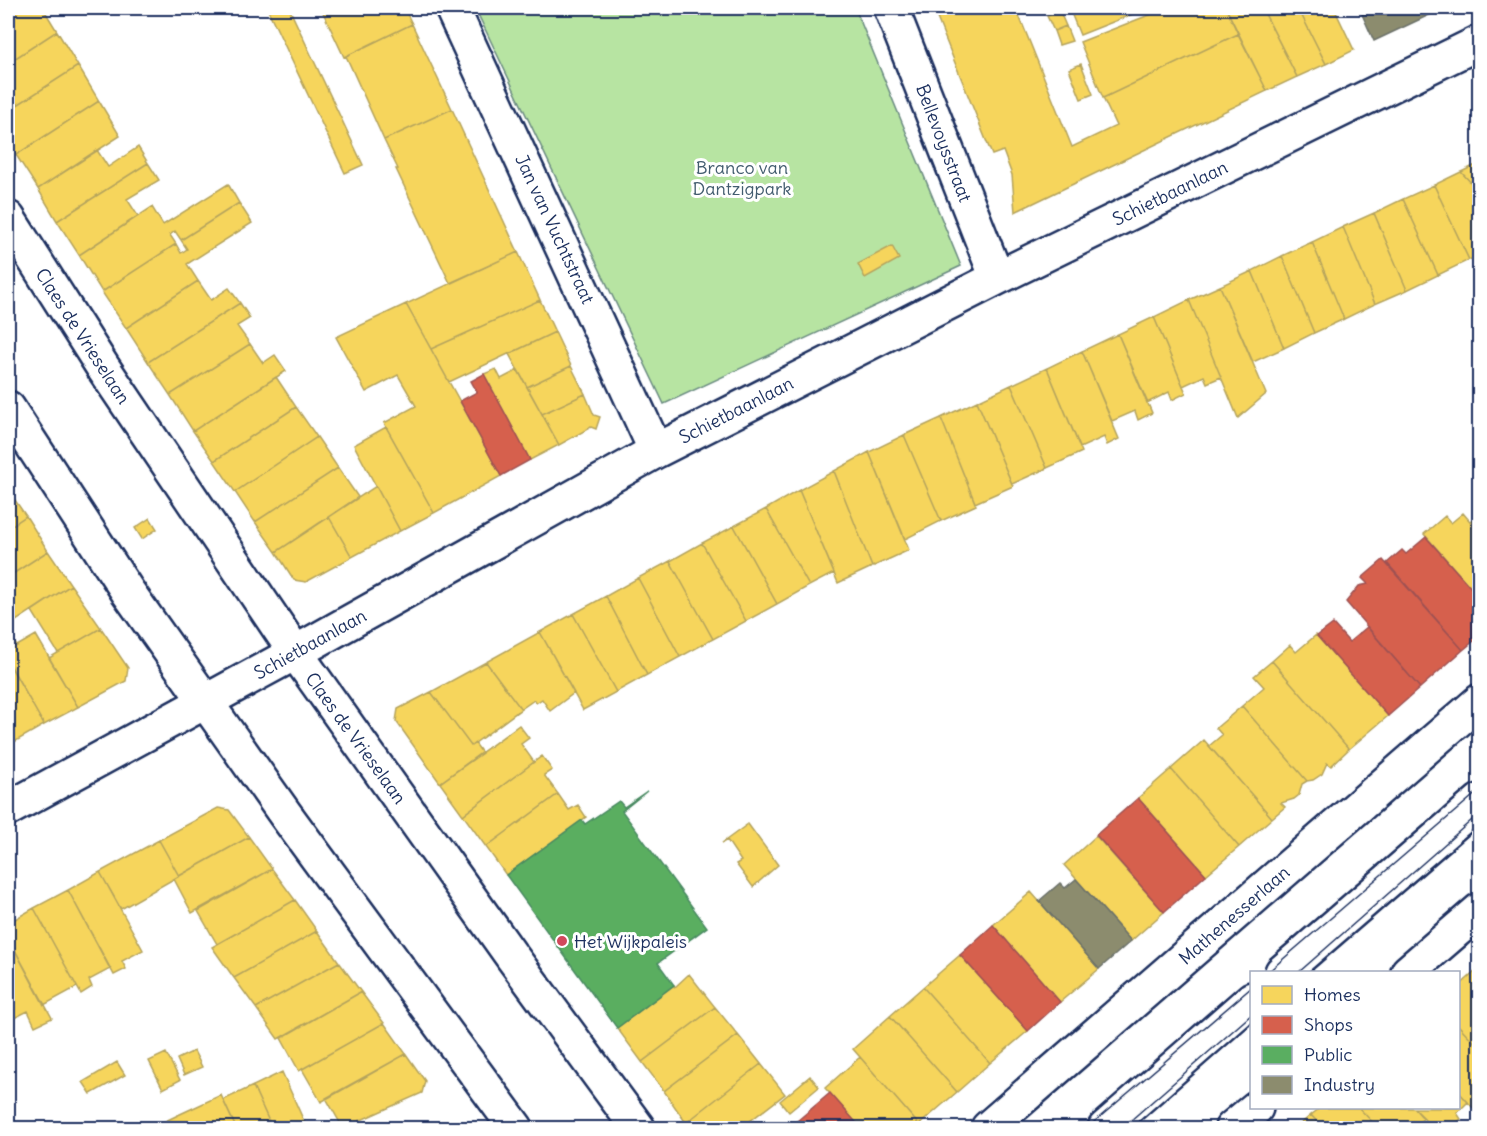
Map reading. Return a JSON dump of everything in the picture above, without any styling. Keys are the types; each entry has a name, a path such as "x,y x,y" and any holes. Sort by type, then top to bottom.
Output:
{"street":[{"name":"Jan van Vuchtstraat","path":"452,8 656,451"},
{"name":"Bellevoysstraat","path":"891,8 997,278"},
{"name":"Schietbaanlaan","path":"8,808 295,652 656,451 997,278 1479,42"},
{"name":"Claes de Vrieselaan","path":"8,218 104,369 295,652 513,958 638,1128"},
{"path":"8,408 128,592 509,1127"},
{"name":"Mathenesserlaan","path":"988,1128 1479,701"},
{"path":"1283,971 1479,801"},
{"path":"1409,971 1479,910"},
{"path":"1105,1128 1250,1000"},
{"path":"1232,1128 1254,1109"}],"green space":[{"name":"Branco van Dantzigpark","path":"475,8 855,8 961,266 664,404"}],"building: Homes":[{"path":"8,8 20,8 8,15"},
{"path":"20,8 43,8 57,31 8,63 8,15"},
{"path":"267,8 289,8 363,165 345,173"},
{"path":"321,8 404,8 412,24 344,57"},
{"path":"933,8 1016,8 1072,147 1116,126 1103,98 1238,34 1267,91 1015,212 1012,175 1003,151 992,155"},
{"path":"1069,8 1148,8 1080,35"},
{"path":"1167,8 1226,8 1238,34 1103,98 1080,42"},
{"path":"1226,8 1262,8 1297,77 1267,91"},
{"path":"1262,8 1298,8 1326,64 1297,77"},
{"path":"1298,8 1334,8 1354,50 1326,64"},
{"path":"1060,12 1066,26 1054,31 1047,16"},
{"path":"412,24 452,109 384,140 346,56"},
{"path":"1066,26 1072,41 1059,45 1054,31"},
{"path":"57,31 78,66 8,111 8,63"},
{"path":"1081,64 1093,94 1081,99 1069,69"},
{"path":"78,66 99,101 16,155 8,142 8,111"},
{"path":"99,101 120,136 38,189 16,155"},
{"path":"452,109 518,252 450,283 384,140"},
{"path":"138,147 148,163 57,221 38,189 97,150 108,167"},
{"path":"148,163 159,180 127,199 138,216 79,255 57,221"},
{"path":"1480,163 1480,192 1461,172"},
{"path":"1461,172 1480,192 1480,255 1469,260 1434,185"},
{"path":"228,184 239,203 181,240 175,231 170,235 176,244 102,292 79,255 152,207 163,225"},
{"path":"1434,185 1469,260 1438,275 1403,199"},
{"path":"1403,199 1438,275 1407,290 1374,213"},
{"path":"239,203 252,223 187,264 198,281 126,328 102,292 176,244 181,253 187,249 181,240"},
{"path":"1374,213 1407,290 1375,304 1343,227"},
{"path":"1343,227 1375,304 1344,319 1312,242"},
{"path":"1312,242 1344,319 1314,333 1282,256"},
{"path":"892,246 899,259 865,278 858,264"},
{"path":"518,252 540,300 431,349 406,304"},
{"path":"1282,256 1314,333 1284,348 1252,271"},
{"path":"1252,271 1284,348 1253,362 1220,286"},
{"path":"198,281 211,300 229,288 240,303 148,362 126,328"},
{"path":"1220,286 1266,394 1238,418 1189,300"},
{"path":"540,300 555,332 449,382 431,349"},
{"path":"1189,300 1221,377 1207,383 1204,376 1183,386 1154,317"},
{"path":"240,303 250,318 237,326 250,344 170,395 148,362"},
{"path":"406,304 501,476 434,513 384,423 416,406 398,375 366,392 336,337"},
{"path":"1154,317 1186,393 1172,400 1169,392 1147,403 1118,334"},
{"path":"555,332 571,366 527,387 509,354"},
{"path":"1118,334 1152,413 1138,420 1135,411 1112,421 1082,351"},
{"path":"250,344 263,363 275,355 286,371 193,431 170,395"},
{"path":"1082,351 1119,439 1107,445 1104,437 1080,448 1047,368"},
{"path":"571,366 585,394 542,414 527,387"},
{"path":"1047,368 1082,452 1047,468 1011,385"},
{"path":"496,369 501,379 518,370 559,445 530,460 484,374"},
{"path":"276,377 296,407 214,461 193,431"},
{"path":"1011,385 1047,468 1012,484 977,401"},
{"path":"585,394 594,415 600,417 596,429 591,427 559,445 542,414"},
{"path":"977,401 1013,486 975,503 941,418"},
{"path":"296,407 317,437 235,492 214,461"},
{"path":"941,418 976,505 941,521 904,435"},
{"path":"386,427 434,513 400,531 354,445"},
{"path":"904,435 941,521 905,539 869,452"},
{"path":"317,437 338,468 255,522 235,492"},
{"path":"869,452 909,550 872,567 834,471"},
{"path":"338,468 358,497 276,552 255,522"},
{"path":"834,471 872,567 838,583 799,490"},
{"path":"376,486 400,531 352,557 329,517"},
{"path":"8,490 26,516 8,528"},
{"path":"799,490 834,573 809,586 766,509"},
{"path":"766,509 809,586 777,604 734,526"},
{"path":"1463,513 1480,533 1480,598 1424,534 1445,516 1451,523"},
{"path":"1480,513 1480,533 1470,521"},
{"path":"26,516 48,551 8,577 8,528"},
{"path":"329,517 352,557 306,582 294,580 276,552"},
{"path":"150,518 157,529 142,539 135,528"},
{"path":"734,526 777,604 746,621 702,543"},
{"path":"702,543 746,621 713,639 670,561"},
{"path":"48,551 71,585 10,625 8,621 8,577"},
{"path":"670,561 713,639 680,657 638,578"},
{"path":"638,578 680,657 647,675 606,596"},
{"path":"71,585 101,628 58,653 32,611"},
{"path":"606,596 647,675 616,692 573,614"},
{"path":"573,614 616,692 583,710 540,632"},
{"path":"101,628 128,668 126,681 78,707 49,658"},
{"path":"540,632 574,693 550,711 542,699 536,703 534,700 521,709 486,662"},
{"path":"36,635 78,707 44,725 8,661 8,648 15,644 17,646"},
{"path":"1316,635 1388,716 1349,749 1272,661 1290,645 1296,652"},
{"path":"1272,661 1349,749 1331,766 1327,763 1322,774 1313,780 1307,781 1242,706 1264,687 1254,676"},
{"path":"8,662 44,725 9,745 8,743"},
{"path":"486,662 521,709 471,746 431,692"},
{"path":"431,692 471,746 475,743 482,753 440,783 396,721 398,709"},
{"path":"1242,706 1307,781 1302,784 1299,795 1281,803 1285,807 1272,818 1209,746 1222,735 1216,728"},
{"path":"519,725 529,738 521,744 534,762 463,815 440,783"},
{"path":"1204,740 1272,818 1239,847 1171,769"},
{"path":"542,756 552,770 544,775 558,794 486,847 463,815"},
{"path":"1171,769 1239,847 1206,875 1138,798"},
{"path":"558,794 569,810 578,805 586,817 506,875 486,847"},
{"path":"218,808 229,810 249,837 179,876 159,840"},
{"path":"748,824 778,865 753,887 736,864 741,861 727,840 722,843"},
{"path":"1096,836 1164,912 1131,941 1064,865"},
{"path":"249,837 272,869 192,913 174,879"},
{"path":"159,840 179,876 121,909 100,872"},
{"path":"272,869 295,900 217,944 198,911"},
{"path":"100,872 143,950 122,961 126,969 114,975 68,890"},
{"path":"68,890 110,969 89,980 92,987 81,994 34,908"},
{"path":"1031,892 1099,969 1060,1002 993,925"},
{"path":"295,900 317,931 234,978 212,947"},
{"path":"34,908 77,987 44,1005 8,937 8,923"},
{"path":"317,931 339,962 256,1008 234,978"},
{"path":"8,937 52,1018 35,1026 28,1011 10,1020 8,1016"},
{"path":"960,955 1028,1031 990,1063 923,987"},
{"path":"339,962 361,992 278,1039 256,1008"},
{"path":"1478,969 1480,971 1480,1048 1460,1027 1460,985"},
{"path":"689,974 715,1007 642,1062 617,1028 674,985 675,987"},
{"path":"923,987 990,1063 957,1092 890,1016"},
{"path":"361,992 384,1023 299,1071 281,1038"},
{"path":"715,1007 738,1035 664,1091 642,1062"},
{"path":"890,1016 957,1092 919,1125 853,1049"},
{"path":"384,1023 406,1054 321,1102 302,1069"},
{"path":"1460,1027 1480,1048 1480,1102 1473,1108 1460,1093"},
{"path":"738,1035 761,1064 686,1123 664,1091"},
{"path":"194,1051 202,1067 184,1075 177,1059"},
{"path":"166,1053 180,1080 163,1089 149,1061"},
{"path":"406,1054 425,1081 422,1093 343,1128 326,1098"},
{"path":"860,1057 919,1125 915,1128 861,1128 825,1088"},
{"path":"117,1062 125,1075 91,1094 83,1082"},
{"path":"761,1064 785,1094 741,1128 691,1128 686,1123"},
{"path":"282,1072 307,1128 272,1128 253,1086"},
{"path":"810,1076 819,1087 789,1112 780,1101"},
{"path":"253,1086 272,1128 236,1128 223,1100"},
{"path":"1460,1093 1468,1102 1457,1113 1461,1119 1450,1128 1432,1128 1415,1109 1460,1109"},
{"path":"221,1095 236,1128 151,1128 178,1115"},
{"path":"1319,1109 1360,1109 1378,1128 1323,1128 1311,1115"},
{"path":"1360,1109 1415,1109 1424,1118 1412,1128 1378,1128"},
{"path":"1311,1115 1323,1128 1296,1128"},
{"path":"797,1121 803,1128 788,1128"}],"building: Shops":[{"path":"484,374 530,460 501,476 460,401 477,392 471,381"},
{"path":"1426,537 1480,598 1480,636 1463,650 1387,563 1402,550 1406,554"},
{"path":"1383,560 1463,650 1420,688 1346,602 1359,586 1368,584 1362,578"},
{"path":"1333,624 1349,642 1367,627 1420,688 1388,716 1317,636"},
{"path":"1138,798 1206,875 1164,912 1096,835"},
{"path":"993,925 1060,1002 1028,1031 960,955"},
{"path":"830,1093 861,1128 803,1128 797,1121"}],"building: Public":[{"path":"647,791 622,811 707,927 658,963 674,985 617,1028 506,875 582,820 585,824 619,801 624,807"}],"building: Industry":[{"path":"1366,8 1444,8 1374,41 1361,12"},
{"path":"1076,879 1131,941 1099,969 1039,901 1060,883 1065,888"}],"tram line":[{"path":"1269,971 1480,790"},
{"path":"1300,971 1480,813"},
{"path":"1087,1128 1250,989"},
{"path":"1122,1128 1250,1016"}],"place":[{"name":"Het Wijkpaleis","path":"562,941"}]}
